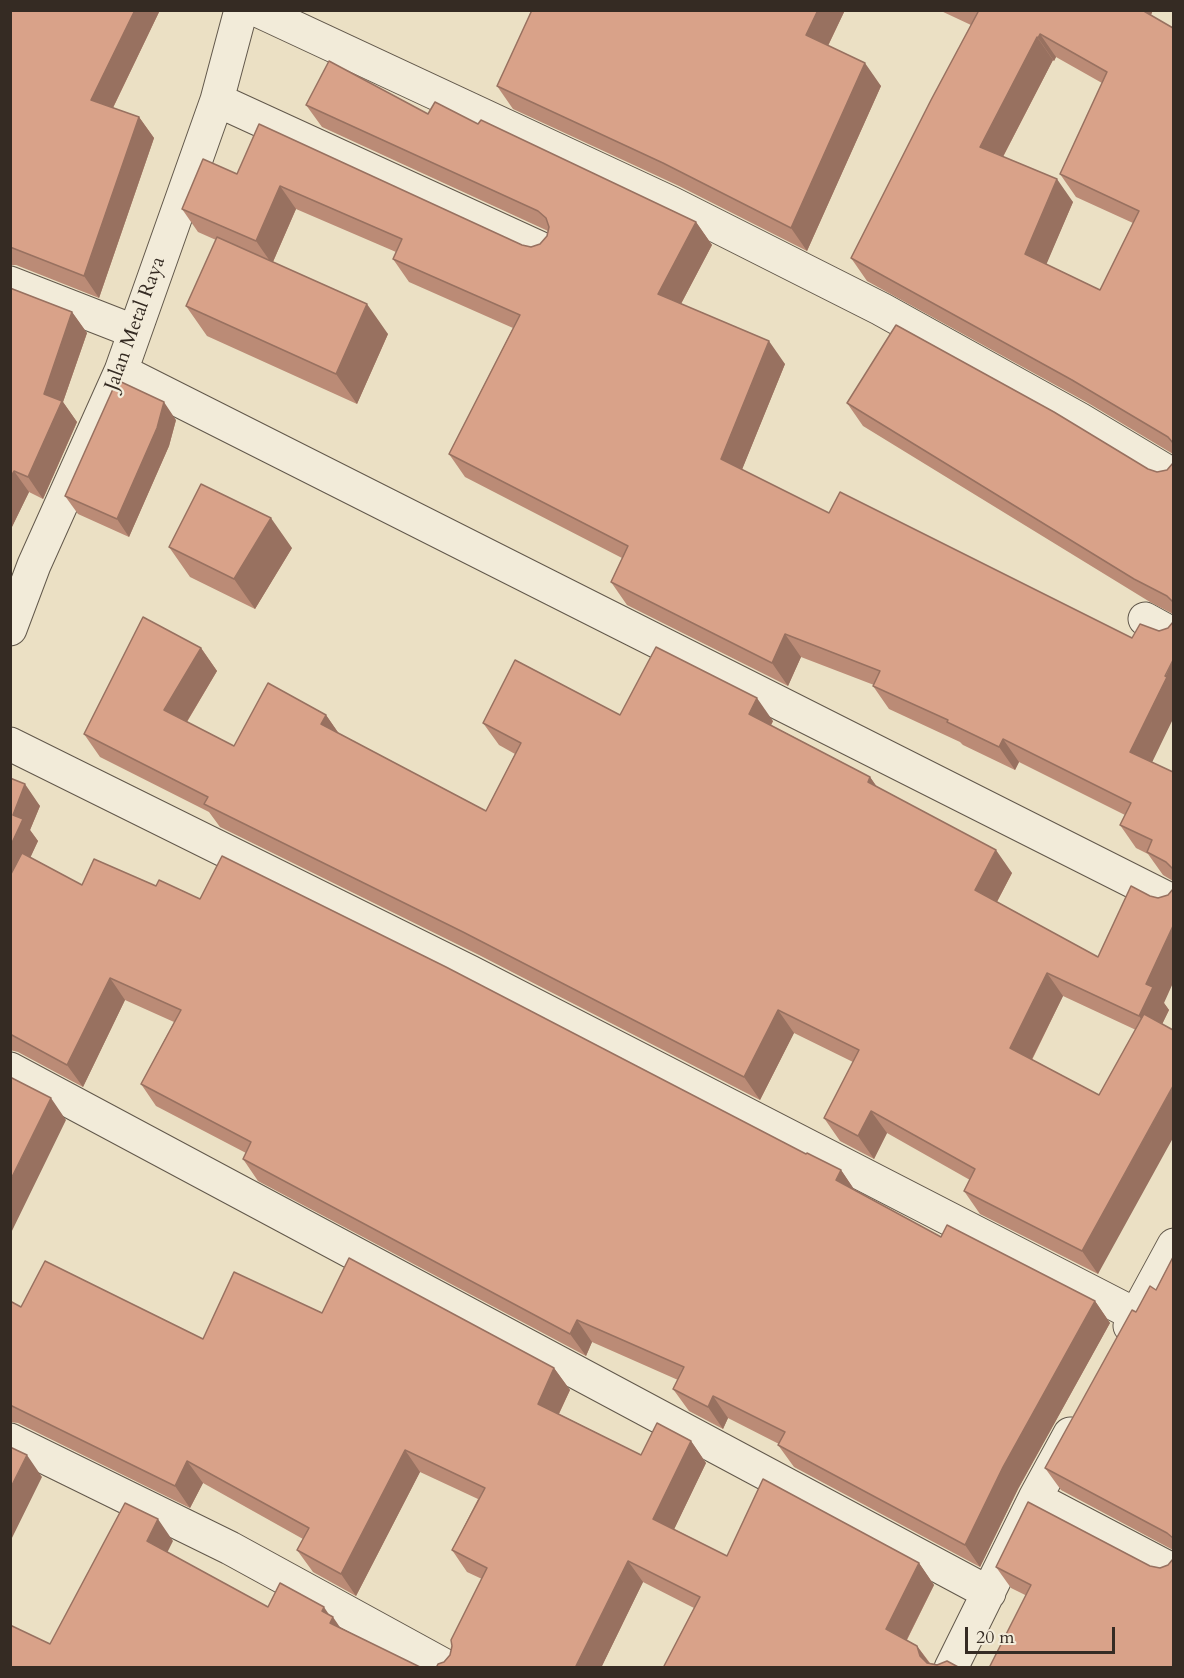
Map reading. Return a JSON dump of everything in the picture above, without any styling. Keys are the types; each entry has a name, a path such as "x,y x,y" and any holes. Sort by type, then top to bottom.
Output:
{"street":[{"name":"Jalan Metal Raya","path":"10,629 34,565 121,371 217,100 241,10"},
{"path":"257,10 671,203 881,309 1079,419 1173,476"},
{"path":"217,100 546,251"},
{"path":"10,284 133,332"},
{"path":"121,371 1173,902"},
{"path":"1145,619 1173,635"},
{"path":"10,744 481,977 1136,1315"},
{"path":"10,1069 989,1593"},
{"path":"1113,1356 1173,1245"},
{"path":"951,1668 1035,1498 1085,1407"},
{"path":"10,1440 230,1548 449,1668"},
{"path":"1035,1498 1173,1571"}],"building":[{"path":"10,10 135,10 91,100 139,117 84,276 10,247"},
{"path":"532,10 818,10 806,35 865,63 791,228 663,163 497,86"},
{"path":"975,10 1142,10 1173,28 1173,443 1168,437 1072,380 851,258 978,12","holes":["1040,34 1107,72 1060,174 1139,211 1100,290 1025,254 1057,179 980,147"]},
{"path":"329,61 428,114 435,102 478,124 481,120 696,222 658,294 769,341 721,459 829,513 840,492 1132,638 1140,624 1159,631 1168,628 1173,622 1173,660 1130,752 1173,772 1173,869 1166,862 1147,852 1152,840 1120,825 1131,803 1003,739 999,747 947,722 948,720 873,686 880,671 785,634 772,663 611,582 628,546 449,454 520,315 393,259 402,239 280,186 256,241 182,209 203,159 237,174 259,124 522,245 531,247 540,244 547,236 549,227 546,218 538,211 306,105"},
{"path":"217,237 367,304 336,374 186,306"},
{"path":"10,288 72,312 44,394 62,401 28,477 14,471 10,478"},
{"path":"896,325 1054,412 1148,469 1157,472 1167,470 1173,463 1173,602 1167,596 1134,579 847,403"},
{"path":"117,380 164,402 157,428 117,519 65,496"},
{"path":"201,484 271,518 234,579 169,547"},
{"path":"143,617 201,648 164,710 234,746 268,683 326,715 321,724 486,811 521,743 483,723 515,660 620,715 656,647 757,698 749,714 870,777 868,782 996,850 975,890 1098,957 1131,886 1158,898 1168,895 1173,889 1173,926 1146,984 1153,987 1139,1016 1047,973 1010,1048 1099,1095 1144,1014 1173,1030 1173,1086 1082,1251 964,1191 975,1169 871,1111 858,1136 824,1118 859,1050 778,1010 744,1077 463,932 204,804 208,797 84,734"},
{"path":"10,778 25,784 13,815 23,819 10,847"},
{"path":"22,853 82,885 94,859 156,886 159,880 200,899 222,856 446,967 841,1170 836,1180 941,1237 947,1225 1095,1301 1003,1467 965,1545 778,1445 785,1432 713,1396 708,1407 673,1389 684,1367 577,1320 570,1334 243,1159 251,1142 141,1084 181,1010 110,978 67,1065 10,1034 10,876"},
{"path":"10,1077 51,1098 10,1181"},
{"path":"1173,1257 1173,1538 1045,1468 1132,1310 1136,1312 1150,1286 1156,1290"},
{"path":"349,1258 554,1368 538,1404 641,1455 657,1423 691,1441 653,1519 727,1556 763,1479 919,1563 886,1629 917,1646 920,1656 927,1663 937,1665 947,1661 960,1668 663,1668 700,1597 628,1561 575,1668 436,1668 450,1655 451,1640 487,1568 452,1550 485,1488 405,1450 341,1574 297,1550 309,1528 187,1461 175,1486 10,1405 10,1301 21,1307 45,1261 203,1339 234,1272 322,1313"},
{"path":"10,1447 27,1455 10,1489"},
{"path":"1028,1502 1150,1566 1160,1568 1168,1565 1173,1559 1173,1668 989,1668 1031,1585 996,1567"},
{"path":"125,1503 158,1519 147,1541 268,1607 280,1583 324,1607 322,1611 333,1617 330,1623 422,1668 10,1668 10,1625 50,1644"}]}
